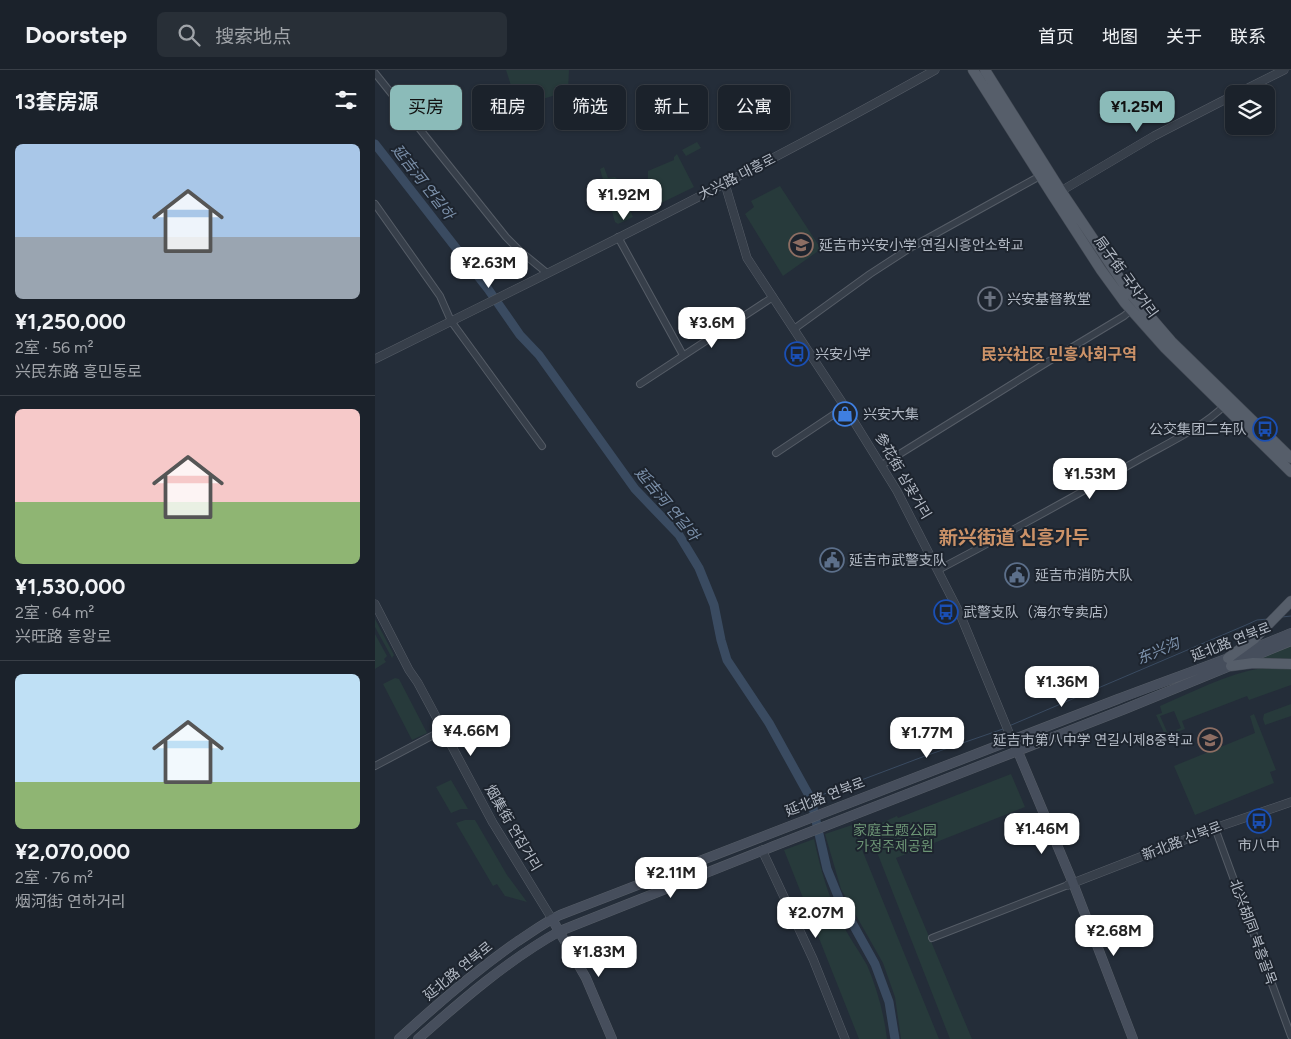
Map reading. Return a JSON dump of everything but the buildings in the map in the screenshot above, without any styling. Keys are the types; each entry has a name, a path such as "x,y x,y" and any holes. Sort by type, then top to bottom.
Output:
{"main road":[{"name":"局子街 국자거리","path":"973,70 1040,176 1057,194 1150,318 1291,458"},
{"name":"局子街 국자거리","path":"985,70 1101,270 1131,310 1165,348 1291,472"},
{"path":"1229,662 1291,601"},
{"name":"延北路 연북로","path":"418,1039 454,1007 502,970 559,931 1125,709 1291,633"},
{"name":"延北路 연북로","path":"399,1039 477,971 552,918 851,801 1009,732 1291,641"},
{"path":"1229,662 1291,664"},
{"name":"参花街 삼꽃거리","path":"1009,732 1133,1039"},
{"name":"参花街 삼꽃거리","path":"1070,884 1127,1039"},
{"name":"烟集街 연집거리","path":"552,918 586,978 612,1039"}],"street":[{"name":"大兴路 대흥로","path":"375,359 725,184 935,70"},
{"path":"1253,85 1284,70"},
{"path":"375,74 506,237 520,251 547,272"},
{"path":"1057,194 1154,136 1225,99"},
{"path":"794,329 870,274 911,248 1040,176"},
{"name":"参花街 삼꽃거리","path":"725,184 743,250 750,265 845,407 882,465 914,521 960,614 1009,732"},
{"path":"375,204 440,296 453,320 542,446"},
{"path":"619,237 683,355"},
{"path":"640,384 773,297"},
{"path":"882,465 1131,310"},
{"path":"939,570 1163,446 1206,420 1224,406"},
{"path":"776,453 845,407"},
{"name":"烟集街 연집거리","path":"375,604 409,670 418,683 493,822 552,918"},
{"path":"375,766 443,730"},
{"name":"新北路 신북로","path":"1070,884 1215,828 1291,802"},
{"name":"北兴胡同 북흥골목","path":"1215,828 1291,1036"},
{"path":"762,850 813,959 845,1039"},
{"path":"933,938 1070,884"}],"green space":[{"path":"506,70 569,70 568,85 554,85 554,95 544,99 544,85 511,85"},
{"path":"697,142 701,148 686,156 682,150"},
{"path":"677,154 694,187 655,206 648,181 648,171 674,160"},
{"path":"604,167 608,178 615,177 617,179 633,217 618,224 615,222 600,169"},
{"path":"780,186 821,249 783,276 745,214 754,207 751,201"},
{"path":"375,619 394,655 392,658 375,627"},
{"path":"375,634 387,656 384,659 386,662 375,669"},
{"path":"1291,645 1291,660 1258,659"},
{"path":"1262,668 1291,669 1291,685 1249,700 1247,696 1182,721 1185,729 1177,732 1176,730 1181,728 1174,711 1160,716 1168,734 1172,732 1173,734 1166,737 1156,715 1162,713 1160,706 1236,674"},
{"path":"395,678 399,679 427,733 412,740 383,684"},
{"path":"1291,704 1291,716 1265,725 1264,714"},
{"path":"1254,714 1276,770 1270,772 1274,783 1195,815 1174,766 1255,733 1250,716"},
{"name":"家庭主题公园 가정주제공원","path":"1011,774 1025,807 896,858 972,1039 950,1039 868,829 897,816 898,818"},
{"path":"451,780 468,809 461,809 451,813 436,787"},
{"path":"465,820 475,820 507,875 527,902 505,896 497,884 493,886 456,823"},
{"path":"852,825 939,1039 901,1039 895,997 883,963 841,889 825,834"},
{"path":"814,839 825,881 836,912 867,965 874,983 887,1039 859,1039 784,850"}],"waterway":[{"name":"延吉河 연길하","path":"375,144 488,289 520,335 539,355 635,489 679,535 699,568 714,605 727,660 769,723 811,799 827,869 840,901 875,964 889,1002 895,1039"},
{"name":"东兴沟","path":"1282,617 1291,616"},
{"name":"东兴沟","path":"1009,726 1257,620 1268,619"},
{"name":"东兴沟","path":"811,799 1003,729"}],"place":[{"name":"延吉市兴安小学 연길시흥안소학교","path":"801,245"},
{"name":"兴安基督教堂","path":"990,299"},
{"name":"兴安小学","path":"797,354"},
{"name":"兴安大集","path":"845,414"},
{"name":"公交集团二车队","path":"1265,429"},
{"name":"延吉市武警支队","path":"832,560"},
{"name":"延吉市消防大队","path":"1017,575"},
{"name":"武警支队（海尔专卖店）","path":"946,612"},
{"name":"延吉市第八中学 연길시제8중학교","path":"1210,740"},
{"name":"市八中","path":"1259,821"}],"district":[{"name":"民兴社区 민흥사회구역","path":"1059,354"},
{"name":"新兴街道 신흥가두","path":"1014,537"}]}
